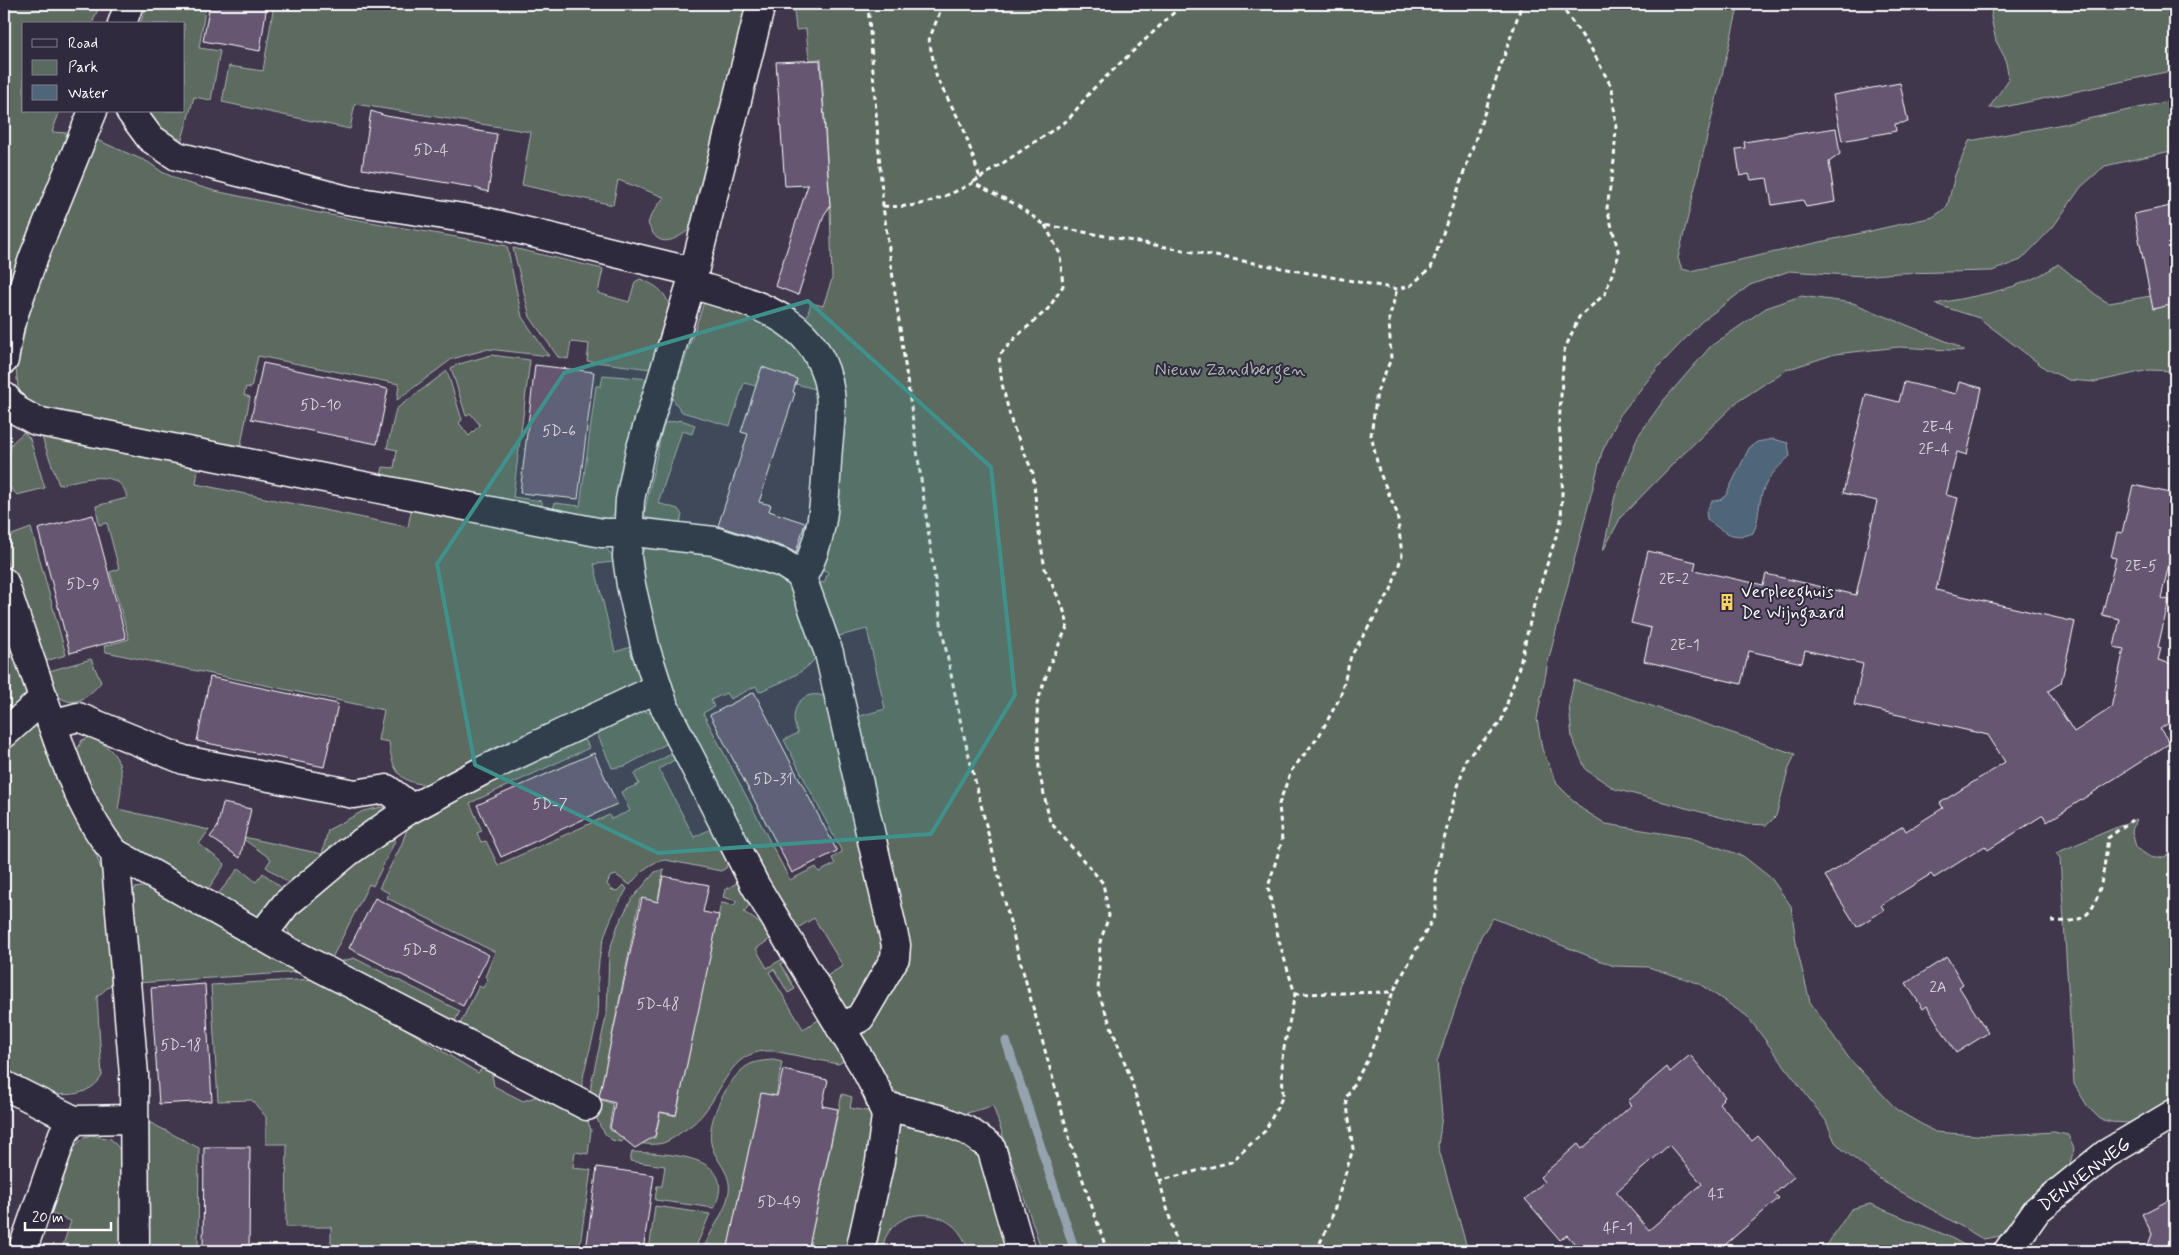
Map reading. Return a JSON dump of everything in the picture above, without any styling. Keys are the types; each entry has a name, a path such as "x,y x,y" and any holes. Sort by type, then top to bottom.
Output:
{"street":[{"path":"123,22 129,4"},
{"path":"760,4 693,278 640,451 630,500 627,557 631,585 646,650 664,706 747,869 865,1068 886,1116 880,1161 860,1251"},
{"path":"4,360 10,325 34,256 93,112"},
{"path":"131,112 150,138 177,156 347,200 483,221 693,278 751,301 781,317 801,333 818,352 827,374 831,395 824,515 810,564 802,578"},
{"path":"4,394 16,410 36,422 602,534 628,533 714,542 782,564 798,573 802,578 829,653 896,945 895,958 860,1018 840,1027"},
{"path":"4,394 4,429"},
{"path":"4,582 68,767 91,817 107,843 116,853 262,935 587,1106"},
{"path":"262,935 286,904 302,890 348,852 407,811 484,770 658,688"},
{"path":"4,734 48,711 78,717 184,760 354,794 386,789 404,802 407,811"},
{"path":"116,853 134,1074 135,1251"},
{"path":"4,1085 74,1120 134,1119"},
{"path":"882,1105 940,1119 968,1131 991,1147 1021,1251"},
{"name":"DENNENWEG","path":"2008,1251 2037,1210 2106,1154 2175,1113"},
{"path":"22,1251 63,1134 74,1120"}],"path":[{"path":"868,4 883,206 942,630 961,724 1014,942 1072,1148 1106,1251"},
{"path":"944,4 929,40 937,79 963,127 980,178"},
{"path":"883,206 903,208 925,204 973,183 1068,120 1092,90 1183,4"},
{"path":"973,183 1015,204 1045,225 1397,289 1410,286 1431,268 1522,4"},
{"path":"1316,1251 1332,1220 1353,1149 1346,1098 1368,1060 1393,992 1436,913 1436,873 1466,758 1501,722 1520,664 1534,605 1561,521 1563,467 1559,425 1564,351 1579,317 1605,294 1618,254 1607,208 1614,160 1616,126 1612,88 1592,50 1564,10 1550,4"},
{"path":"1045,225 1060,254 1064,286 1048,308 1016,336 999,356 1002,384 1012,424 1033,473 1038,527 1045,569 1064,608 1068,625 1050,664 1037,704 1039,771 1050,822 1103,883 1108,916 1100,942 1098,992 1131,1079 1158,1181 1180,1251"},
{"path":"1158,1181 1231,1162 1266,1131 1283,1096 1282,1058 1295,994 1279,941 1268,887 1282,841 1279,804 1291,770 1319,736 1340,697 1351,656 1391,590 1402,555 1397,513 1379,471 1371,435 1377,392 1391,359 1389,319 1397,289"},
{"path":"2051,921 2071,921 2084,916 2094,907 2108,838 2132,820"},
{"path":"1295,994 1393,992"}],"highlighted area":[{"path":"808,301 991,467 1015,695 931,834 658,853 475,765 437,564 564,373"}],"green space":[{"path":"4,4 100,4 93,22 22,22 22,112 60,112 52,132 67,133 62,149 65,150 4,308"},
{"path":"147,4 206,4 199,48 220,51 211,100 194,97 181,143 164,134 147,112 185,112 185,22 141,22"},
{"path":"274,4 748,4 689,230 677,238 666,241 656,237 648,223 651,215 664,197 618,180 613,205 522,185 531,132 355,104 350,129 222,102 229,66 263,71"},
{"name":"Nieuw Zandbergen","path":"775,4 1739,4 1678,258 1682,269 1690,271 1933,217 1947,207 1955,175 1969,141 2069,123 2175,100 2175,150 2105,166 2081,187 2053,227 2021,260 1992,271 1898,273 1862,276 1789,271 1750,285 1701,322 1660,365 1620,415 1602,452 1548,662 1537,719 1542,749 1557,784 1582,809 1606,824 1691,838 1743,856 1771,878 1791,906 1797,949 1810,1002 1848,1057 1897,1110 1935,1132 1989,1136 2054,1132 2068,1135 2074,1149 2069,1167 2017,1216 2001,1236 1983,1239 1884,1182 1842,1149 1835,1142 1826,1121 1747,1016 1698,983 1648,967 1614,966 1493,918 1481,936 1437,1062 1442,1115 1438,1146 1468,1251 1042,1251 993,1106 967,1113 968,1118 902,1096 885,1079 856,1029 906,953 853,718 885,709 867,629 831,638 813,581 824,583 828,572 816,567 834,474 804,326 811,303 823,306 832,279 830,206 821,59 809,60 806,29 796,30 794,10 774,11"},
{"path":"1992,4 2175,4 2175,70 2000,108 1989,108 2009,79 2005,58 1996,41 1991,18"},
{"path":"97,140 148,162 162,172 184,182 215,191 319,213 507,246 522,317 549,356 488,349 452,359 397,400 399,384 258,356 251,388 246,387 244,395 250,397 240,450 61,414 29,405 18,387 16,369 31,303"},
{"path":"2175,234 2175,371 2149,370 2095,382 2069,380 2046,369 1979,318 1935,304 2015,286 2044,273 2058,264 2109,303 2157,295 2145,241"},
{"path":"513,248 603,269 598,293 629,302 635,282 640,279 660,290 667,299 669,311 651,369 587,361 589,344 571,342 568,359 558,357 530,317"},
{"path":"1801,296 1853,303 1953,344 1965,351 1899,347 1835,354 1786,370 1737,402 1676,461 1621,517 1603,551 1615,496 1638,436 1663,401 1711,346 1766,308"},
{"path":"716,298 764,323 802,348 819,390 796,384 797,379 762,368 756,386 744,383 730,426 682,412 672,398 704,302"},
{"path":"491,355 530,360 513,497 542,501 542,506 547,507 546,514 380,480 383,467 394,468 397,450 387,448 396,409 447,371 462,420 459,423 469,436 480,425 470,413 466,416 451,368"},
{"path":"603,375 650,379 616,512 603,525 551,515 555,503 580,506 596,386 601,386"},
{"path":"681,420 695,425 692,434 682,431 658,503 678,509 682,515 679,526 649,521 644,515 662,430 665,423"},
{"path":"39,429 199,463 196,484 408,527 412,506 602,544 613,556 614,562 594,564 615,652 634,646 642,674 634,688 434,784 423,784 406,780 396,769 390,752 389,742 378,740 384,710 106,652 104,646 129,639 110,572 119,569 107,523 99,525 96,506 127,498 123,488 117,482 109,479 88,478 59,485"},
{"path":"24,432 30,439 45,488 17,495 5,482 11,444"},
{"path":"31,528 66,655 42,662 4,554 4,538"},
{"path":"647,546 710,551 793,579 816,657 798,674 759,692 756,686 730,699 726,693 711,700 714,707 703,713 790,880 816,867 819,872 835,864 832,858 842,852 784,740 798,733 794,716 799,702 811,695 828,698 889,945 855,1011 845,1012 825,977 843,966 814,918 796,929 765,879 674,701 644,595 641,554"},
{"path":"4,612 28,683 23,703 4,721"},
{"path":"91,659 101,682 91,693 73,702 66,701 53,691 46,672"},
{"path":"1574,680 1795,754 1788,771 1776,816 1767,825 1746,824 1615,789 1586,770 1572,738 1569,705"},
{"path":"636,709 654,714 668,743 625,766 612,768 595,729"},
{"path":"33,726 43,730 67,792 97,857 108,895 116,980 97,997 102,1076 93,1086 82,1092 69,1094 41,1091 15,1079 4,1071 4,743"},
{"path":"583,734 589,748 470,803 482,831 477,833 481,842 486,841 498,865 609,815 611,819 630,811 621,792 639,784 634,774 673,753 676,759 659,769 694,837 713,828 729,859 726,868 721,871 666,860 660,861 646,868 630,885 616,875 610,877 607,884 612,890 618,891 624,885 627,889 611,918 601,949 598,971 598,1014 581,1093 457,1030 479,986 483,988 488,979 485,977 495,952 387,898 389,893 379,888 401,846 411,818"},
{"path":"90,737 102,743 110,750 120,766 121,786 118,809 209,830 199,844 225,864 204,895 130,851 110,828 75,755 82,740"},
{"path":"382,807 387,809 290,884 266,867 271,859 239,836 322,854 328,830 363,811"},
{"path":"2136,819 2132,831 2136,847 2146,855 2155,858 2164,857 2175,851 2175,1096 2146,1118 2129,1123 2100,1119 2088,1107 2074,1084 2060,858 2056,853"},
{"path":"398,832 373,886 369,884 332,958 290,935 287,928 292,918 303,906 336,877"},
{"path":"239,868 256,882 263,873 287,892 265,913 251,917 214,899"},
{"path":"664,869 658,898 660,902 640,899 599,1099 613,1104 609,1127 611,1131 624,1134 622,1142 612,1140 606,1135 600,1126 590,1101 591,1084 607,1013 609,952 618,925 631,900 655,872"},
{"path":"740,881 752,901 744,912 768,929 774,936 756,949 767,968 786,957 787,960 781,964 795,989 788,993 774,969 769,972 803,1029 822,1018 846,1060 838,1064 774,1051 748,1055 739,1061 725,1079 703,1114 672,1139 659,1144 628,1142 630,1135 655,1138 660,1116 658,1112 676,1116 721,903 734,905 737,901 723,897 725,890"},
{"path":"148,886 300,972 136,983 130,902 135,888"},
{"path":"354,958 460,1011 452,1027 332,964"},
{"path":"315,979 388,1018 478,1073 484,1066 491,1069 494,1086 523,1101 541,1095 586,1116 591,1130 588,1154 575,1152 573,1168 591,1170 579,1251 331,1251 331,1227 286,1227 287,1144 266,1144 266,1117 252,1100 218,1101 211,985"},
{"path":"773,1060 782,1062 776,1096 761,1094 727,1251 703,1251 725,1207 729,1192 728,1178 711,1143 710,1134 715,1112 726,1089 740,1072 753,1063"},
{"path":"842,1094 852,1097 850,1108 872,1112 873,1124 849,1251 808,1251"},
{"path":"897,1120 945,1132 974,1150 985,1169 1010,1243 1002,1251 968,1251 961,1235 951,1224 938,1217 923,1215 909,1217 896,1224 887,1235 882,1251 873,1251"},
{"path":"151,1123 199,1148 198,1251 147,1251 146,1124"},
{"path":"91,1135 111,1139 123,1153 122,1251 72,1251 62,1248 71,1221 51,1214 74,1147 84,1137"},
{"path":"632,1152 680,1156 696,1160 709,1167 717,1176 720,1190 714,1208 655,1200 657,1186 662,1186 665,1166 630,1161"},
{"path":"1870,1204 1948,1236 1975,1251 1823,1251 1851,1209"},
{"path":"655,1206 710,1214 694,1251 649,1251"}],"water":[{"path":"1773,439 1788,443 1790,456 1775,471 1764,488 1753,533 1739,536 1728,534 1707,519 1706,512 1712,501 1720,500 1726,495 1749,448 1757,442"}],"building":[{"path":"210,4 267,4 260,51 203,41"},
{"path":"820,60 830,206 824,215 798,295 775,286 808,185 785,186 776,62"},
{"path":"1900,83 1908,122 1895,124 1896,131 1842,141 1833,95"},
{"path":"371,111 386,116 497,134 488,192 472,187 362,169"},
{"path":"1836,128 1840,154 1829,162 1835,202 1806,207 1803,200 1772,205 1767,178 1751,180 1749,174 1740,176 1736,149 1745,148 1744,142"},
{"path":"2175,205 2175,304 2153,309 2134,214"},
{"path":"263,363 388,389 377,444 251,419"},
{"path":"535,365 594,372 578,499 520,493"},
{"path":"762,367 797,379 793,392 795,393 759,502 771,505 769,511 805,523 796,553 787,548 718,526 748,434 741,432"},
{"name":"Verpleeghuis De Wijngaard","path":"1904,382 1956,394 1959,382 1982,388 1967,455 1957,452 1946,495 1958,498 1936,590 2075,622 2061,683 2048,691 2074,732 2111,708 2124,649 2114,647 2120,619 2102,615 2116,558 2111,557 2117,532 2122,533 2133,485 2175,494 2175,539 2161,598 2169,600 2158,647 2161,648 2158,660 2175,665 2175,719 2160,729 2170,743 2047,822 2043,815 1988,850 1985,846 1934,878 1931,874 1881,905 1884,910 1857,927 1825,876 1903,826 1906,831 1943,808 1940,803 2005,762 1988,735 1854,705 1863,664 1805,650 1802,663 1749,651 1741,684 1644,661 1651,628 1631,623 1648,551 1696,562 1694,570 1763,585 1766,574 1856,595 1877,501 1843,493 1866,394 1899,402"},
{"path":"93,515 126,638 70,653 38,529"},
{"path":"210,677 338,704 324,767 197,741"},
{"path":"754,692 837,851 792,873 710,715"},
{"path":"594,753 617,804 501,857 477,805"},
{"path":"223,803 251,809 240,858 210,837 217,828"},
{"path":"663,876 709,885 703,912 719,915 676,1115 660,1112 655,1136 635,1148 610,1128 615,1103 599,1097 642,898 658,902"},
{"path":"375,898 489,955 463,1006 349,948"},
{"path":"1947,957 1963,984 1959,987 1988,1033 1956,1053 1927,1006 1923,1009 1906,983"},
{"path":"205,984 212,1101 159,1104 151,988"},
{"path":"1690,1055 1725,1097 1719,1103 1752,1141 1758,1136 1794,1177 1774,1194 1779,1198 1718,1251 1581,1251 1567,1235 1560,1240 1525,1199 1544,1182 1540,1177 1578,1144 1582,1149 1632,1105 1628,1101 1667,1067 1670,1072","holes":["1669,1145 1702,1184 1649,1230 1616,1192"]},
{"path":"783,1070 828,1080 822,1106 838,1109 808,1251 727,1251 761,1093 777,1096"},
{"path":"204,1147 250,1147 249,1251 203,1251"},
{"path":"597,1167 654,1175 643,1251 586,1251"},
{"path":"2175,1197 2175,1241 2154,1251 2146,1251 2152,1234 2142,1214"}],"waterway":[{"path":"1006,1041 1075,1251"}],"place":[{"name":"Verpleeghuis De Wijngaard","path":"1727,602"}]}
